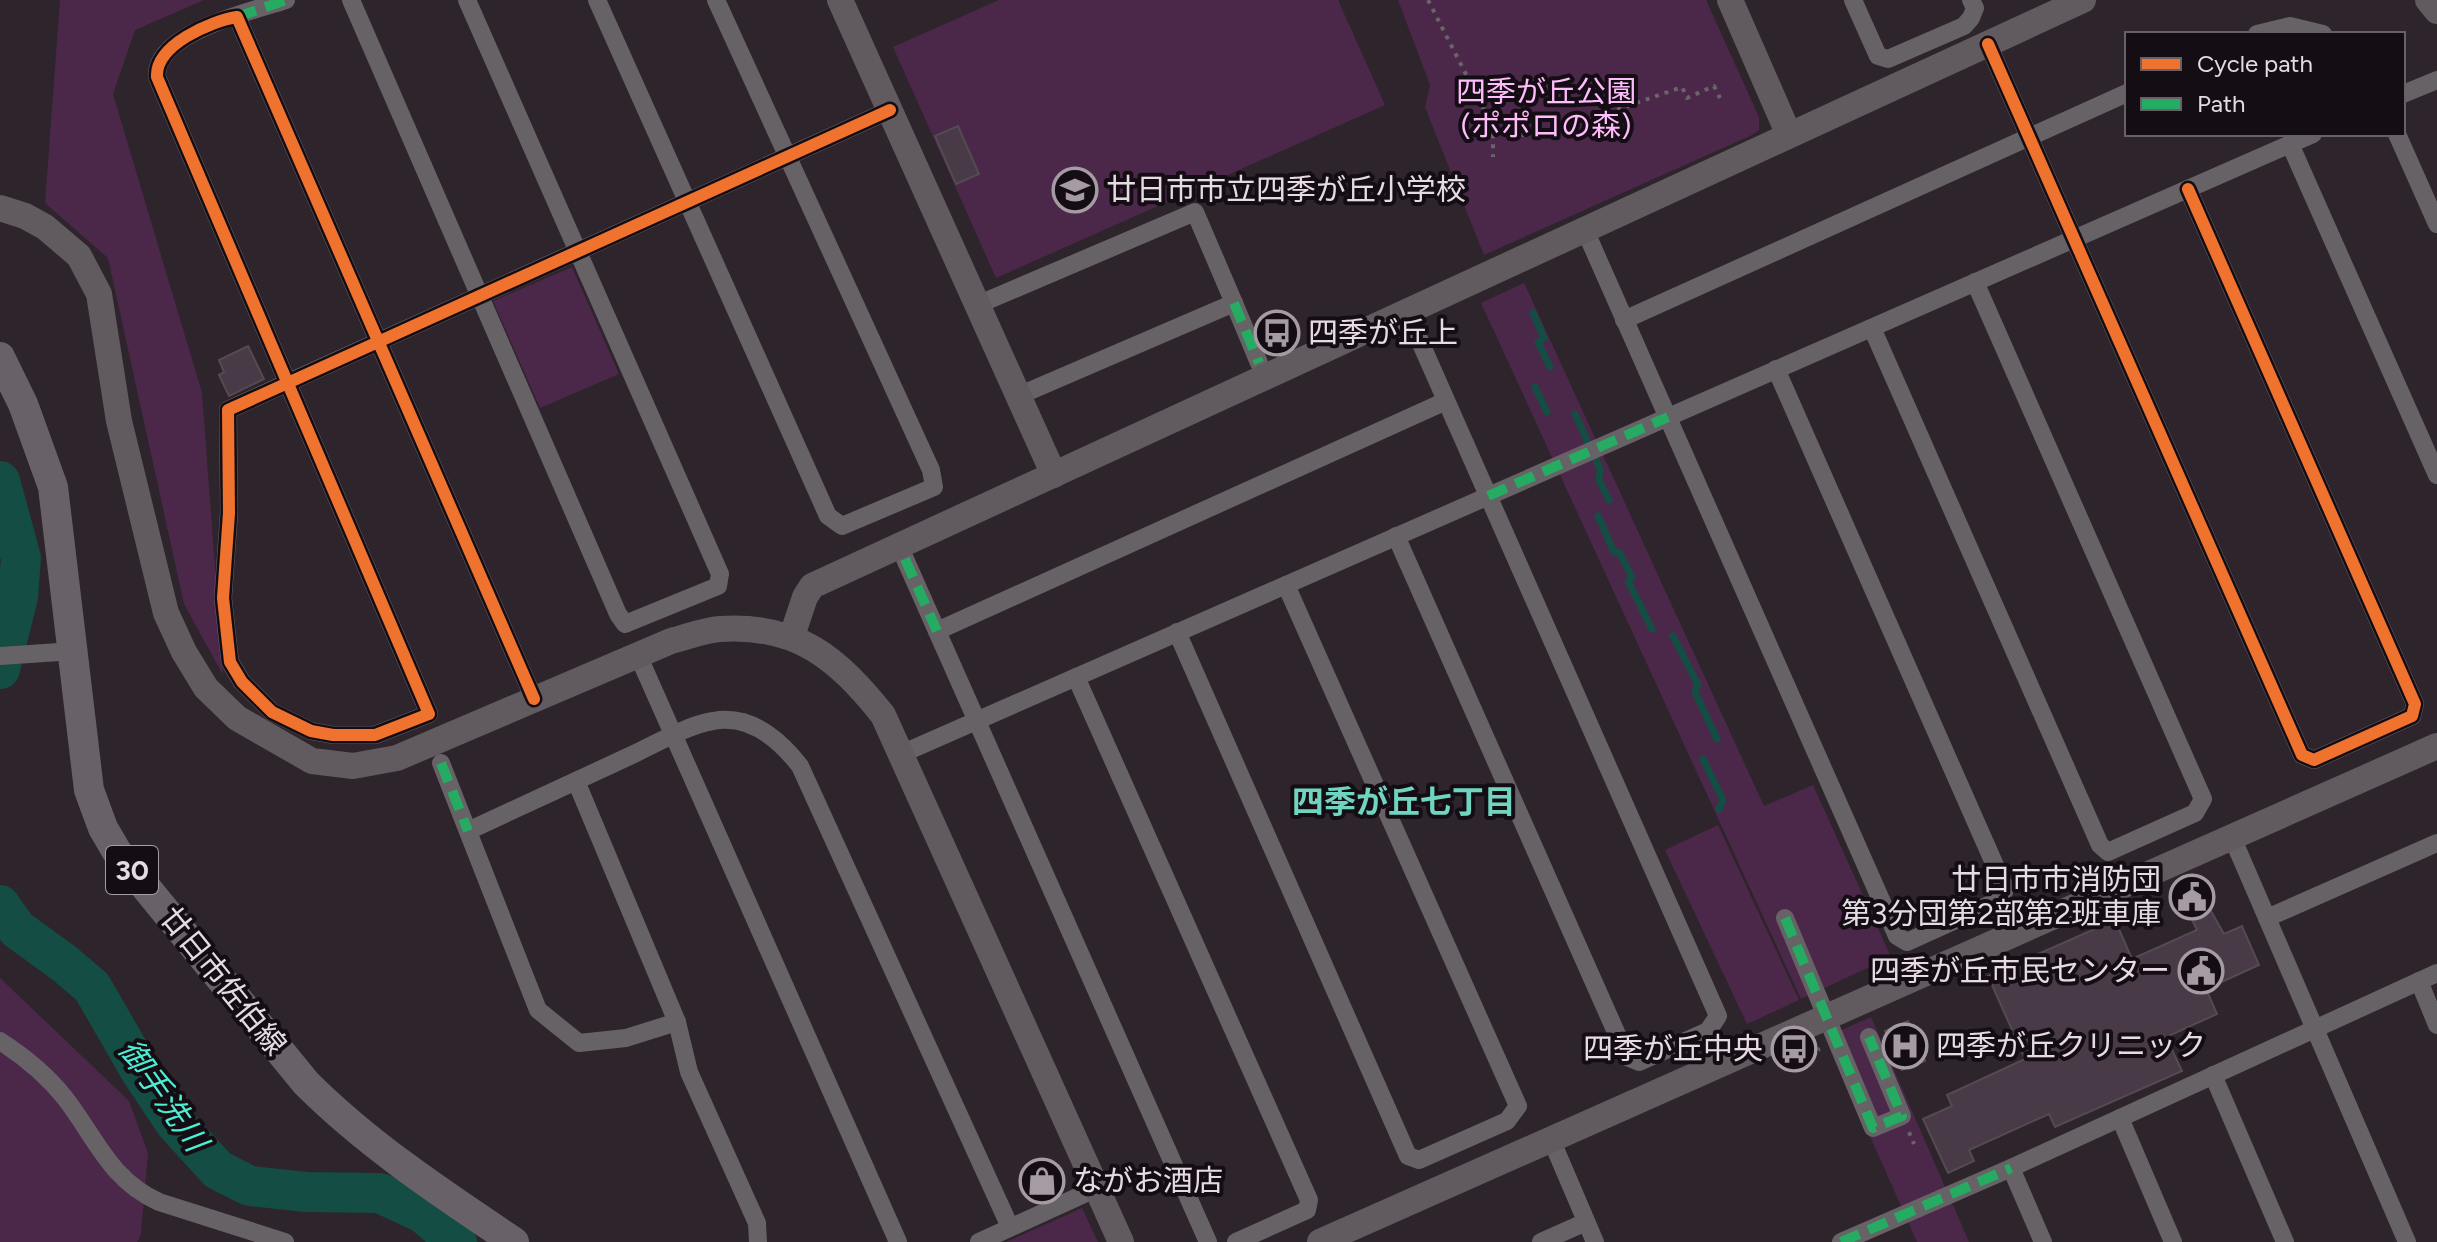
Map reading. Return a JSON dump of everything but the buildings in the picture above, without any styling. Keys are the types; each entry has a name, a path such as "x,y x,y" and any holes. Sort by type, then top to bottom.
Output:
{"main road":[{"name":"廿日市佐伯線","path":"0,357 23,404 53,487 89,790 103,828 117,852 306,1083 340,1118 416,1176 514,1242"}],"street":[{"path":"286,0 206,25 163,54 156,68 157,77 287,383 429,714 375,735 333,735 311,731 272,712 242,682 230,662 223,598 229,513 228,410 287,383 379,342 578,251 788,157 890,110"},
{"path":"351,0 625,624 718,586 720,574 467,0"},
{"path":"597,0 828,516 842,526 934,487 931,470 716,0"},
{"path":"840,0 1054,475"},
{"path":"1730,0 1789,135"},
{"path":"1853,0 1878,56 1888,59 1964,26 1975,8 1971,0"},
{"path":"792,636 805,597 812,586 2083,0"},
{"path":"2428,0 2437,11"},
{"path":"237,17 534,699"},
{"path":"2262,32 2290,26 2315,32"},
{"path":"1988,44 2302,755 2314,760 2412,716 2415,704 2188,189"},
{"path":"2405,93 2437,80"},
{"path":"1624,320 2125,94"},
{"path":"901,754 2308,136"},
{"path":"2398,136 2437,224"},
{"path":"2290,144 2437,475"},
{"path":"0,208 45,227 68,246 79,256 99,294 119,421 166,613 184,652 206,688 237,718 312,761 353,766 397,758 671,641 717,629 757,629 792,636 827,657 856,681 883,715 1121,1242"},
{"path":"977,305 1195,212 1259,363"},
{"path":"1585,230 1897,936 1907,942 2002,899 2005,888 1776,369"},
{"path":"1872,328 2100,845 2108,852 2195,813 2203,799 1975,282"},
{"path":"1018,396 1234,303"},
{"path":"1396,536 1627,1057 1639,1062 1708,1031 1718,1016 1407,312"},
{"path":"937,631 1446,401"},
{"path":"905,559 1208,1242"},
{"path":"1177,632 1408,1156 1419,1160 1507,1121 1518,1106 1286,585"},
{"path":"0,656 74,651"},
{"path":"638,655 898,1242"},
{"path":"1076,677 1309,1200 1307,1210 1236,1242"},
{"path":"468,831 713,721 741,722 764,730 786,747 800,766 1010,1227"},
{"path":"1320,1242 2437,746"},
{"path":"441,763 538,1010 579,1043 626,1038 677,1022"},
{"path":"576,781 677,1022 689,1072 757,1223 758,1242"},
{"path":"2232,837 2407,1242"},
{"path":"2267,918 2437,843"},
{"path":"1785,918 1873,1128 1902,1116 1869,1037"},
{"path":"1841,1242 2011,1168 2437,973"},
{"path":"2419,981 2437,1025"},
{"path":"0,1041 24,1056 46,1076 66,1099 112,1167 141,1194 285,1242"},
{"path":"2213,1075 2285,1242"},
{"path":"2120,1118 2173,1242"},
{"path":"1551,1139 1595,1242"},
{"path":"2011,1168 2043,1242"},
{"path":"979,1242 1097,1188"},
{"path":"1541,1242 1586,1222"}],"path":[{"path":"1428,0 1493,127 1493,157"},
{"path":"1493,127 1516,135 1545,135 1682,87 1687,98 1714,86 1720,98"}],"green space":[{"path":"60,0 204,0 135,30 113,94 202,393 223,675 184,604 108,258 45,203"},
{"name":"廿日市市立四季が丘小学校","path":"999,0 1338,0 1385,105 996,278 893,47"},
{"name":"四季が丘公園 (ポポロの森)","path":"1398,0 1706,0 1759,117 1759,130 1484,255 1425,107 1430,85"},
{"path":"572,267 619,374 540,408 493,301"},
{"path":"1524,283 1764,806 1813,785 1891,957 1801,999 1481,303"},
{"path":"1718,825 1799,1000 1747,1024 1665,850"},
{"path":"0,978 129,1101 148,1153 141,1234 137,1242 0,1242"},
{"path":"1871,1017 1969,1242 1917,1242 1826,1037"},
{"path":"1082,1208 1098,1242 1006,1242"}],"waterway":[{"path":"1533,313 1544,338 1538,342 1550,367"},
{"path":"1535,387 1547,412"},
{"path":"1575,414 1600,469 1599,480 1609,500"},
{"name":"御手洗川","path":"0,481 21,558 18,597 0,669"},
{"path":"1598,516 1614,552 1619,552 1632,577 1628,581 1652,629"},
{"path":"1673,636 1698,685 1695,692 1717,739"},
{"path":"1703,759 1723,800 1719,809"},
{"name":"御手洗川","path":"0,905 17,929 92,987 141,1072 175,1123 218,1170 250,1186 306,1192 380,1193 423,1213 457,1242"}],"marked path":[{"path":"237,17 286,0"},
{"path":"1234,303 1259,363"},
{"path":"1488,496 1668,417"},
{"path":"905,559 937,631"},
{"path":"441,763 468,831"},
{"path":"1785,918 1873,1128 1902,1116 1869,1037"},
{"path":"1841,1242 2011,1168"}],"cycle path":[{"path":"534,699 237,17 186,36 165,55 157,77 429,714 375,735 333,735 311,731 272,712 242,682 230,662 223,598 229,513 228,410 311,372 393,335 476,297 890,110"},
{"path":"1988,44 2302,755 2314,760 2412,716 2415,704 2188,189"}],"place":[{"name":"廿日市市立四季が丘小学校","path":"1075,190"},
{"name":"四季が丘上","path":"1277,333"},
{"name":"廿日市市消防団 第3分団第2部第2班車庫","path":"2192,897"},
{"name":"四季が丘市民センター","path":"2201,971"},
{"name":"四季が丘クリニック","path":"1905,1046"},
{"name":"四季が丘中央","path":"1794,1049"},
{"name":"ながお酒店","path":"1042,1181"}],"district":[{"name":"四季が丘七丁目","path":"1404,802"}]}
